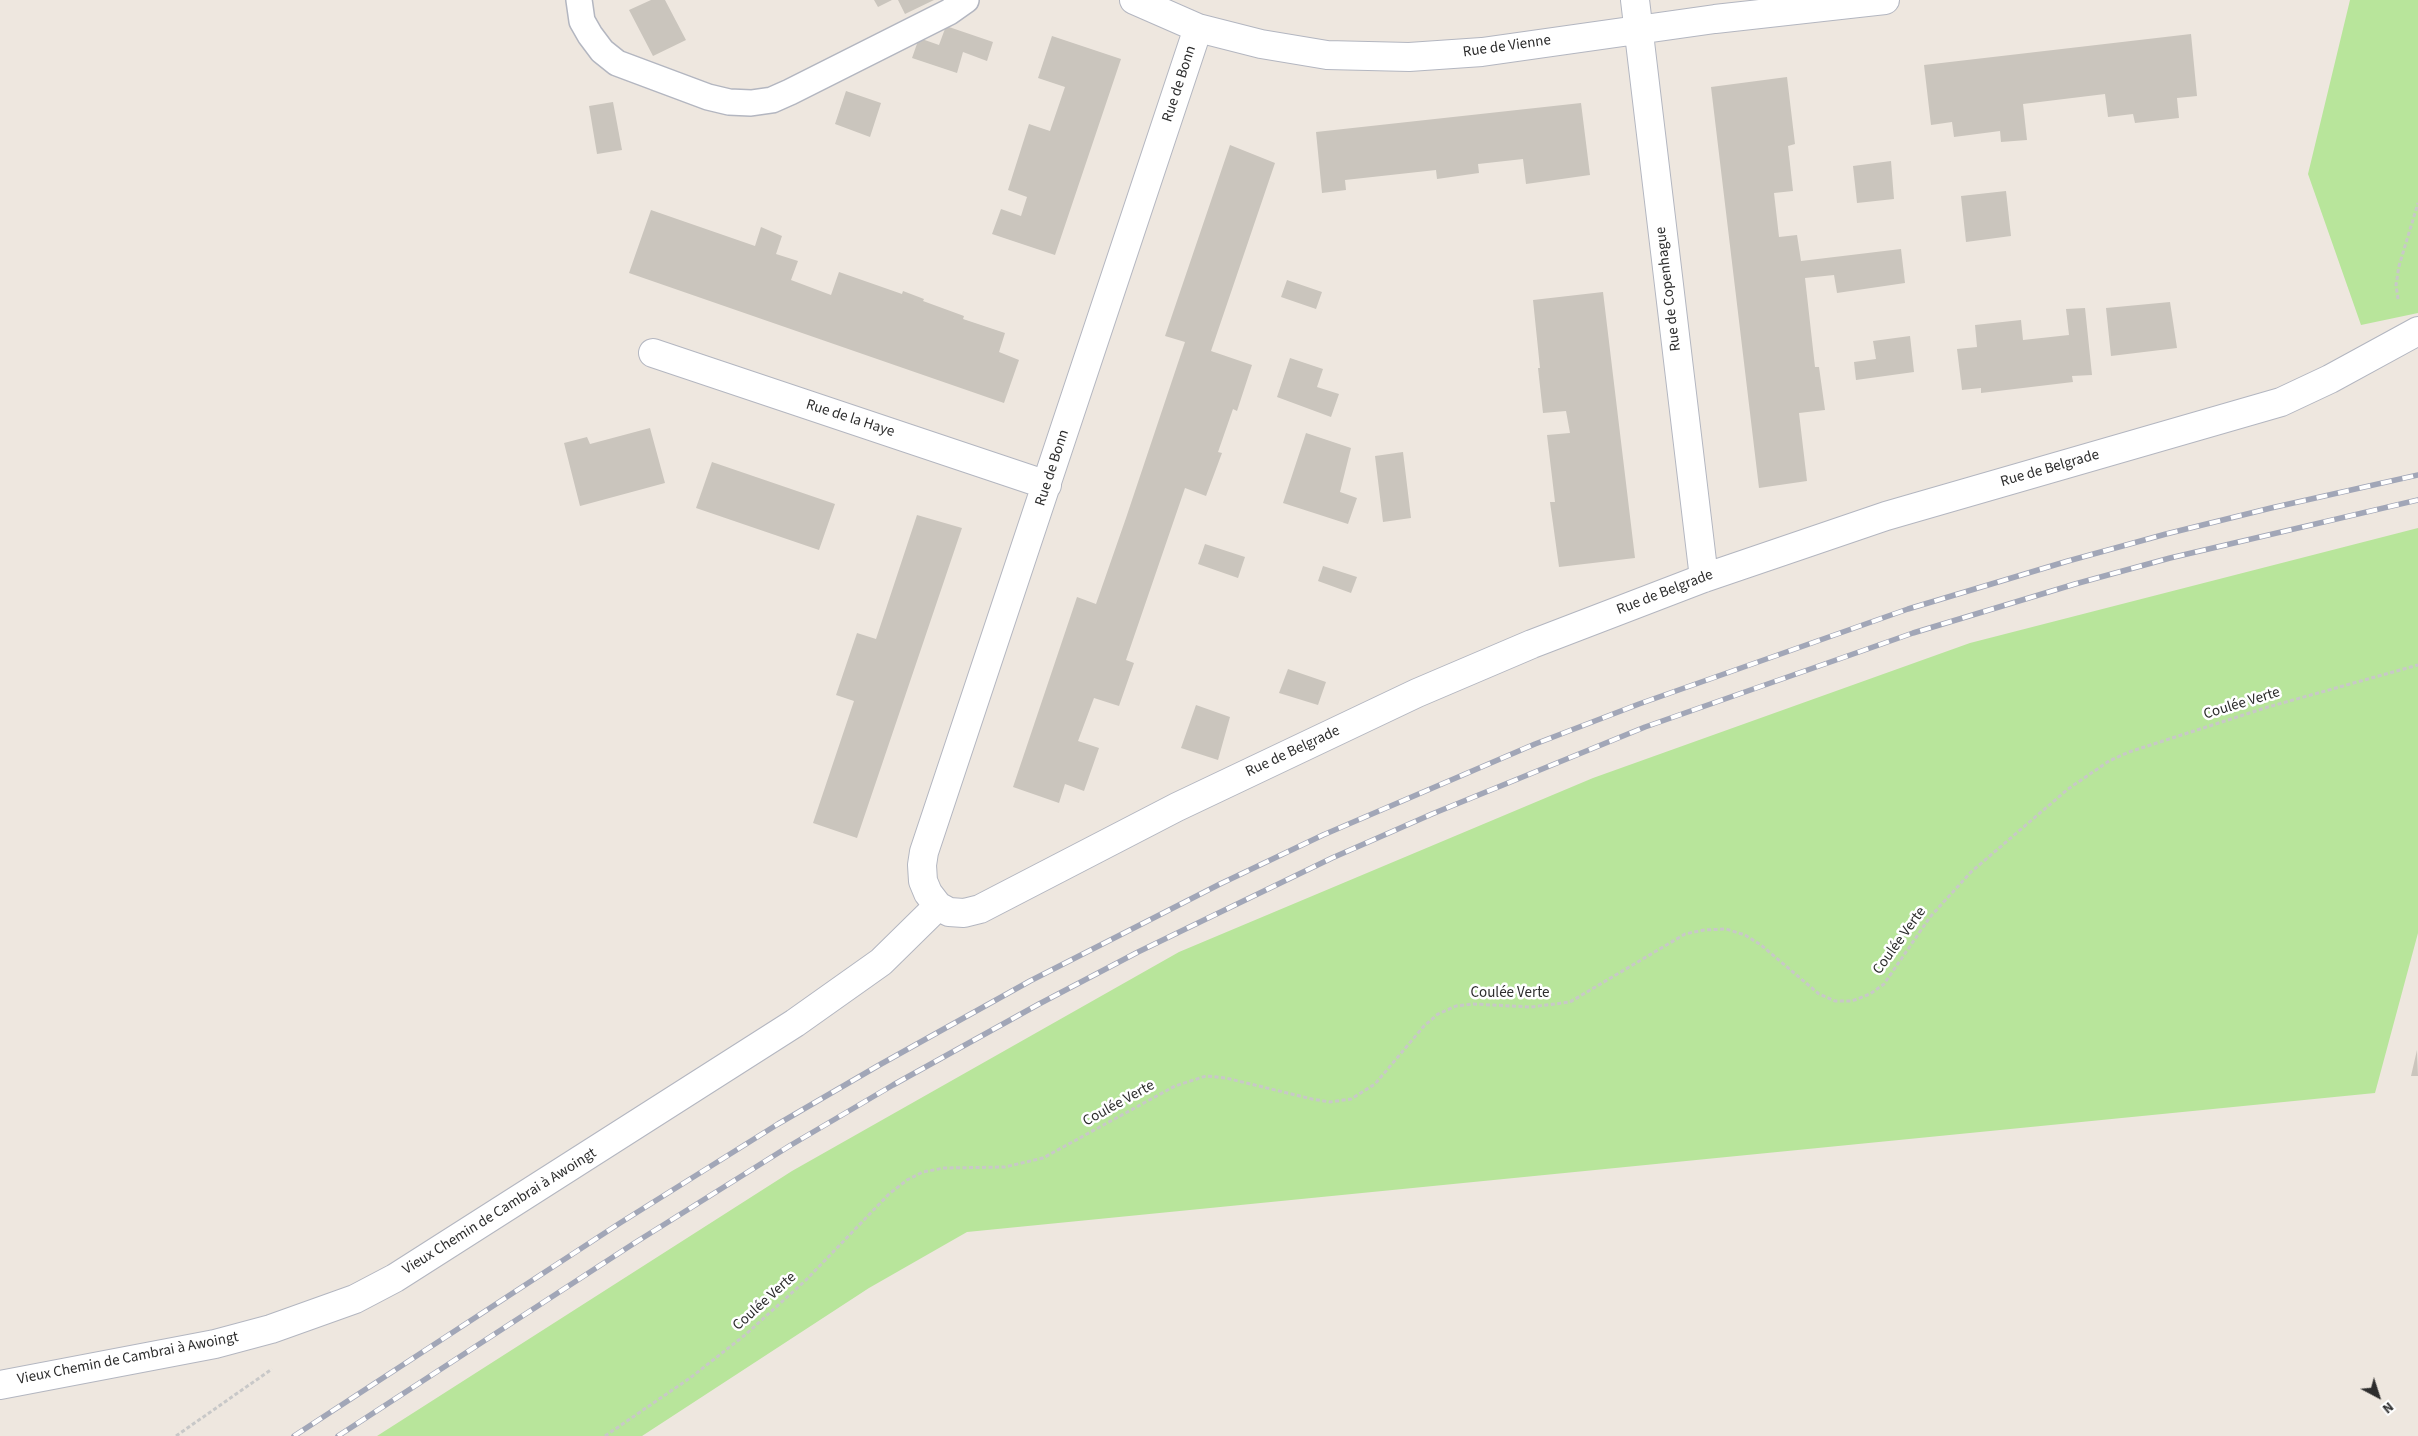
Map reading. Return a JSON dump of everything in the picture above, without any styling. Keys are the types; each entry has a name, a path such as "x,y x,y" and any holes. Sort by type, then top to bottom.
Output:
{"street":[{"name":"Rue de Vienne","path":"1134,0 1198,28 1261,44 1327,55 1409,57 1482,52 1638,30 1886,0"},
{"name":"Rue de Copenhague","path":"1636,0 1638,30 1704,578"},
{"name":"Rue de Bonn","path":"938,906 928,893 923,881 922,865 924,852 1198,28"},
{"name":"Rue de Belgrade","path":"938,906 949,912 964,913 980,909 1178,806 1416,694 1532,644 1704,578 1922,505 2256,411 2281,402 2330,379 2418,331"},
{"name":"Rue de la Haye","path":"653,354 1047,485"},
{"name":"Vieux Chemin de Cambrai à Awoingt","path":"0,1385 215,1344 271,1329 354,1299 387,1282 811,1013 881,962 938,906"}],"lane":[{"path":"579,0 582,21 590,35 602,51 617,63 708,97 729,102 750,103 772,100 790,92 949,12 966,0"}],"path":[{"path":"2398,301 2396,284 2399,266 2418,203"},
{"name":"Coulée Verte","path":"605,1436 690,1378 753,1329 806,1280 889,1194 907,1180 923,1172 944,1168 1004,1167 1043,1158 1175,1086 1206,1076 1226,1078 1330,1102 1351,1099 1375,1084 1424,1026 1438,1014 1456,1006 1473,1004 1531,1007 1570,1002 1685,934 1704,930 1726,929 1745,935 1761,945 1819,994 1835,1001 1852,1001 1870,994 1884,984 1930,916 1971,872 2090,772 2129,752 2268,707 2418,665"}],"green space":[{"path":"2350,0 2418,0 2418,313 2361,325 2308,174"},
{"path":"2418,528 2418,933 2375,1093 967,1232 869,1288 642,1436 377,1436 792,1171 1179,952 1593,778 1970,643"}],"building":[{"path":"651,0 665,0 686,40 653,56 629,10"},
{"path":"874,0 892,0 878,7"},
{"path":"898,0 934,0 905,14"},
{"path":"946,26 993,42 987,61 963,52 957,73 912,58 919,38 939,45"},
{"path":"2191,34 2197,96 2177,98 2179,118 2135,123 2133,114 2108,117 2105,94 2023,104 2027,140 2001,142 2000,131 1954,137 1952,122 1931,125 1924,65"},
{"path":"1052,36 1121,59 1055,255 992,234 1001,209 1021,216 1027,197 1008,190 1029,124 1050,131 1065,87 1038,78"},
{"path":"1787,77 1795,144 1788,146 1793,191 1774,193 1779,237 1797,235 1801,261 1901,249 1905,283 1837,293 1834,275 1805,278 1815,367 1819,367 1825,410 1799,413 1807,481 1759,488 1711,87"},
{"path":"846,91 881,103 870,137 835,124"},
{"path":"613,102 622,150 597,154 589,106"},
{"path":"1581,103 1590,175 1526,184 1523,159 1478,164 1479,173 1437,179 1436,170 1345,180 1346,190 1322,193 1316,132"},
{"path":"1230,145 1275,163 1211,351 1252,365 1237,411 1233,409 1218,452 1222,453 1206,496 1185,488 1126,660 1134,663 1119,706 1094,698 1078,741 1099,748 1084,791 1065,784 1059,803 1013,787 1077,597 1096,604 1126,518 1185,342 1165,336"},
{"path":"1891,161 1894,199 1857,203 1853,166"},
{"path":"2006,191 2011,236 1966,242 1961,196"},
{"path":"651,210 755,246 761,227 782,236 776,254 798,261 791,280 831,295 839,272 902,294 903,291 924,299 923,301 964,316 963,319 1005,333 999,352 1019,360 1004,403 629,273"},
{"path":"1287,280 1322,292 1316,309 1281,297"},
{"path":"1603,292 1635,558 1559,567 1550,502 1555,502 1547,435 1570,433 1566,411 1543,413 1533,300"},
{"path":"2170,302 2177,348 2111,356 2106,308"},
{"path":"2085,308 2092,375 2072,376 2073,382 1981,393 1981,388 1962,390 1957,349 1977,347 1975,325 2021,320 2023,340 2069,335 2066,309"},
{"path":"1910,336 1914,372 1856,380 1854,362 1876,359 1873,341"},
{"path":"1290,358 1323,369 1317,387 1339,394 1331,417 1277,397"},
{"path":"650,428 665,483 580,506 564,443 587,437 590,444"},
{"path":"1306,433 1351,448 1340,492 1357,498 1348,524 1283,503"},
{"path":"1403,452 1411,518 1383,522 1375,456"},
{"path":"712,462 835,504 819,550 696,508"},
{"path":"917,515 962,528 857,838 813,823 854,701 836,695 857,633 876,639"},
{"path":"1205,544 1245,557 1238,578 1198,564"},
{"path":"1323,566 1357,577 1351,593 1318,581"},
{"path":"1288,669 1326,682 1318,705 1279,693"},
{"path":"1196,705 1230,717 1218,760 1181,748"},
{"path":"2417,1050 2418,1076 2411,1076"}],"railway":[{"path":"294,1436 620,1223 778,1124 1030,981 1220,884 1323,835 1535,744 1639,704 1908,609 2166,534 2418,475"},
{"path":"338,1436 633,1244 791,1145 893,1085 1039,1004 1138,952 1332,858 1432,814 1645,727 1913,633 2075,584 2170,558 2418,500"}]}
